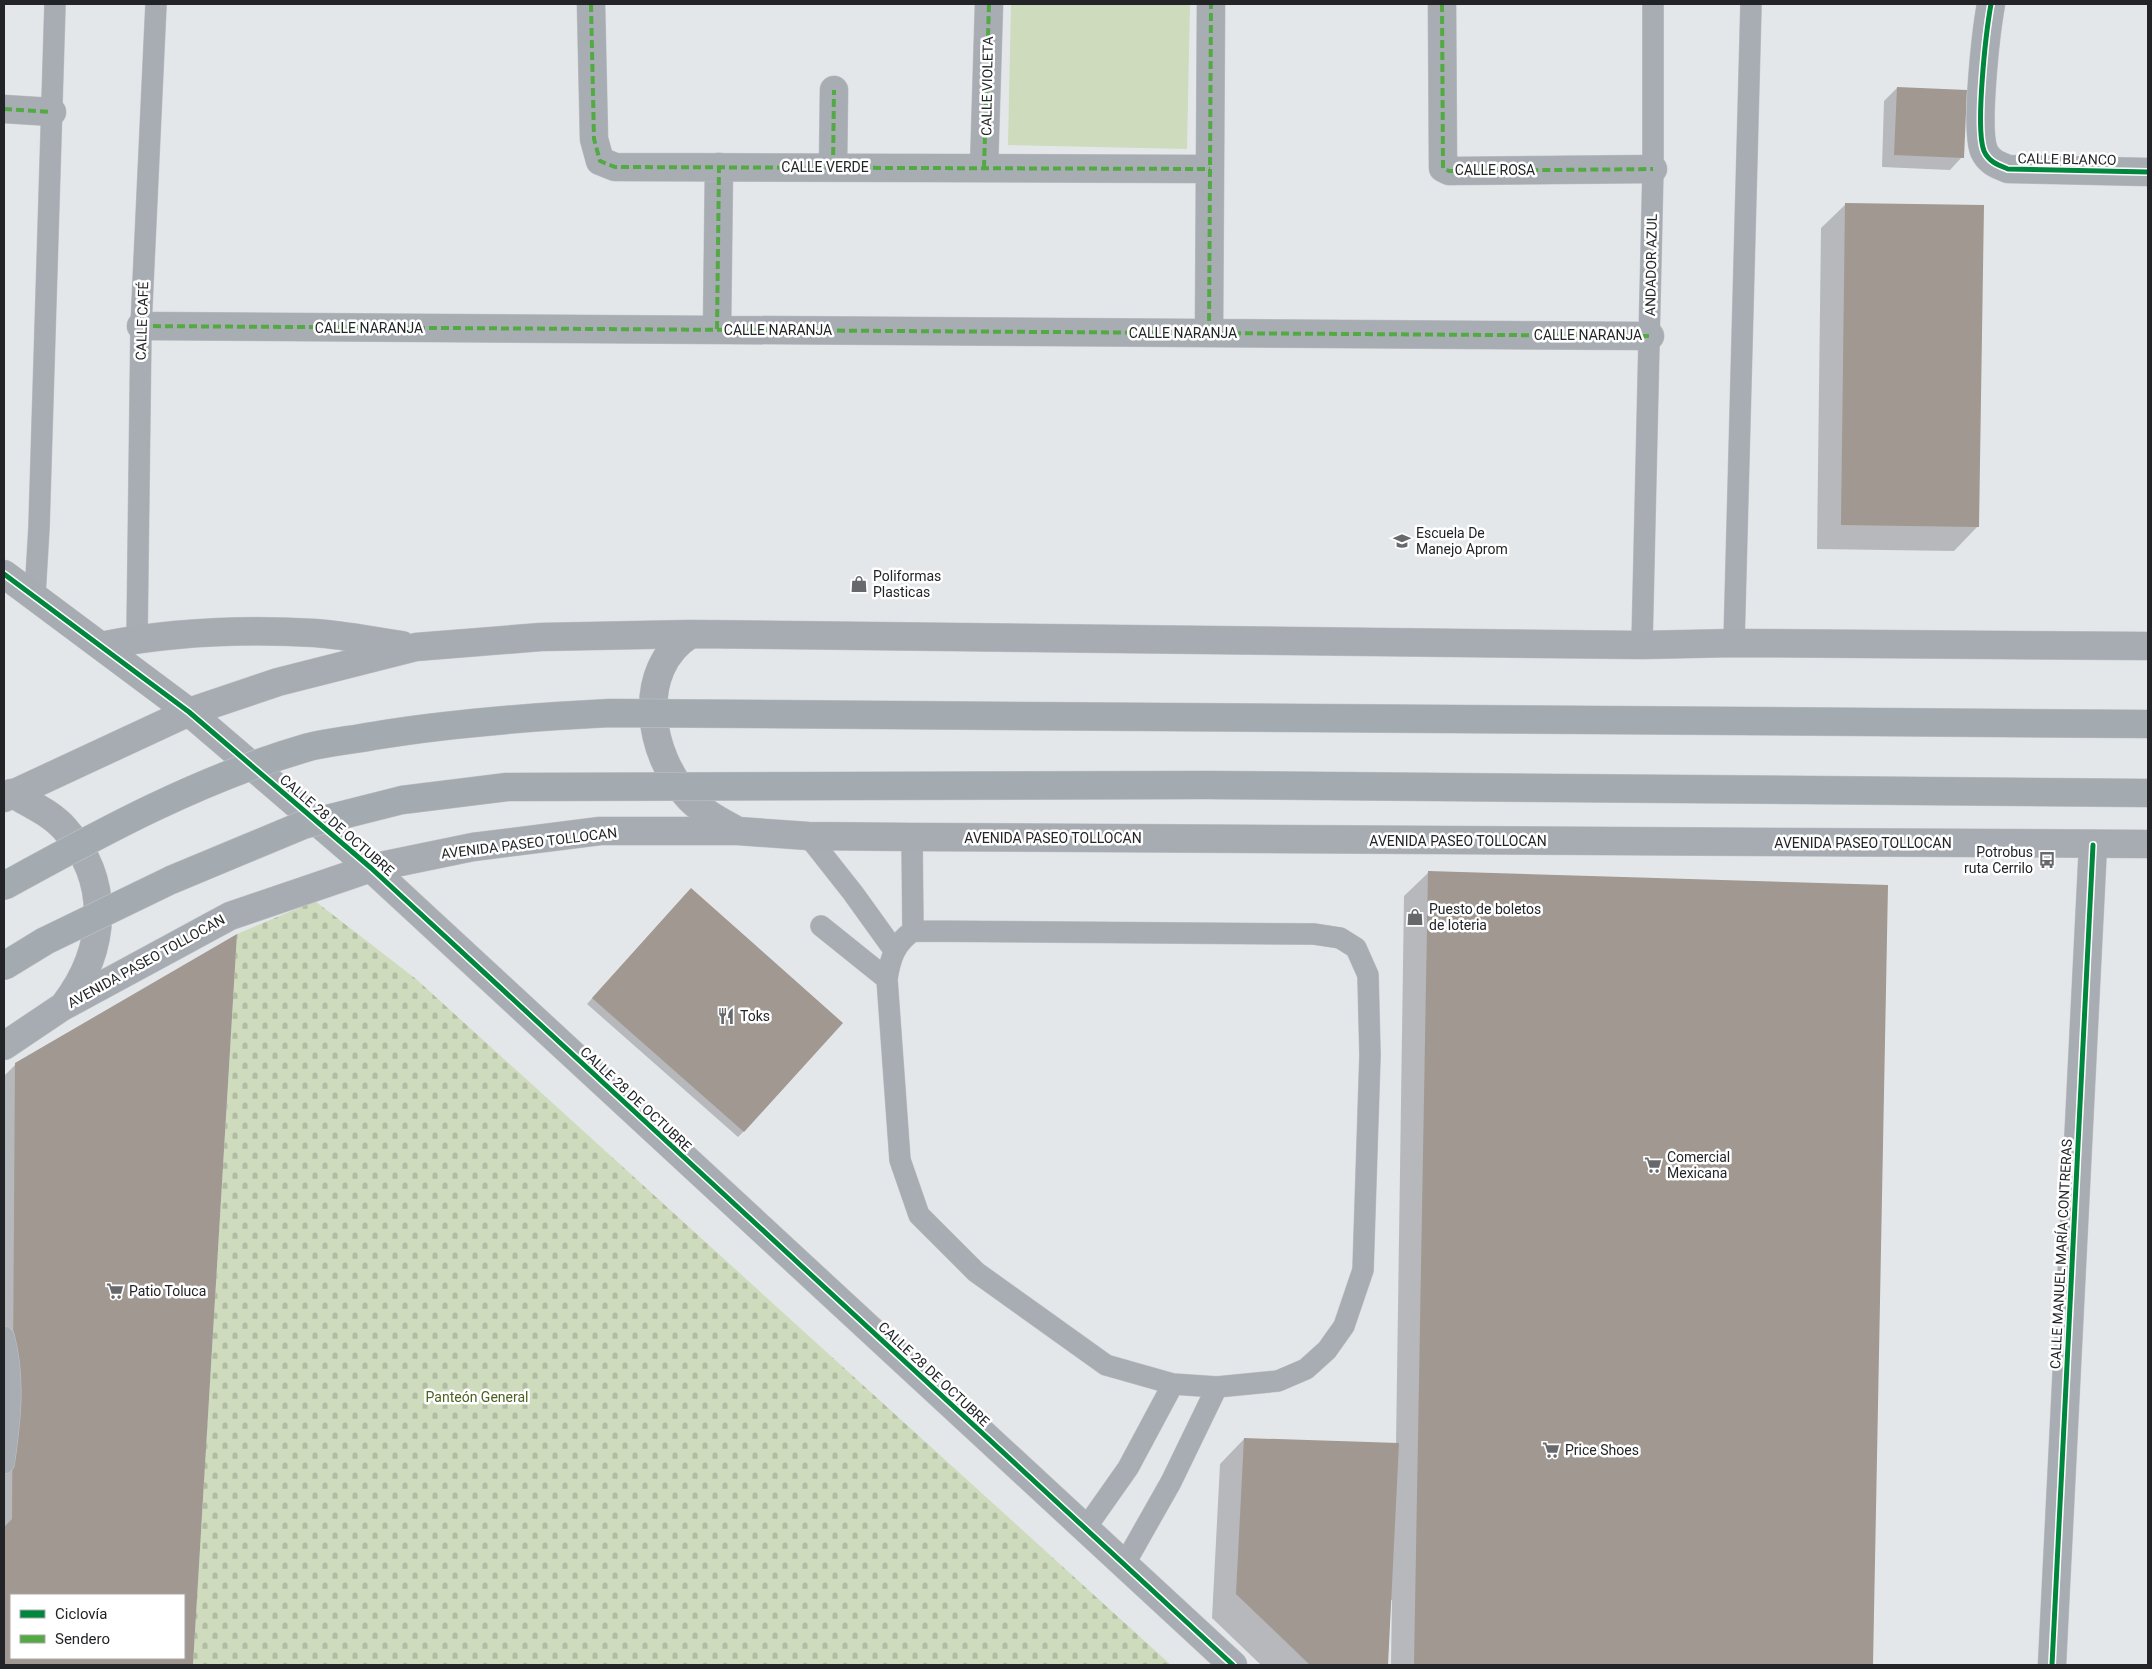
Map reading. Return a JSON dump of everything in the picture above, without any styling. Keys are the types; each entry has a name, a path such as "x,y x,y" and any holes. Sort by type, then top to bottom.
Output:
{"highway":[{"path":"4,886 65,852 206,782 311,747 430,726 514,718 620,713 2148,724"},
{"path":"4,966 46,941 171,880 303,825 402,800 507,787 1216,785 2148,793"}],"main road":[{"name":"CALLE 28 DE OCTUBRE","path":"4,574 189,712 371,868"},
{"path":"101,646 137,638 223,632 315,633 416,647"},
{"path":"8,796 189,712 278,682 416,647 541,637 692,634 1642,645 1734,643 2148,646"},
{"path":"692,634 680,641 660,669 653,695 656,733 672,775 690,799 712,817 738,831"},
{"path":"8,796 46,812 65,829 80,849 92,875 98,903 98,930 92,958 80,984 62,1007"},
{"name":"AVENIDA PASEO TOLLOCAN","path":"4,1046 62,1007 230,916 371,868 473,847 600,831 738,831 808,836 912,837 2148,844"}],"street":[{"name":"CALLE VERDE","path":"592,4 594,139 600,161 615,167 1210,169"},
{"name":"CALLE VIOLETA","path":"984,168 989,4"},
{"path":"1209,333 1211,4"},
{"name":"CALLE ROSA","path":"1442,4 1443,168 1449,171 1653,169"},
{"name":"CALLE BLANCO","path":"1991,4 1987,27 1980,130 1984,151 1993,163 2008,169 2148,172"},
{"path":"833,167 834,90"},
{"path":"4,109 52,112"},
{"name":"CALLE NARANJA","path":"717,329 719,167"},
{"name":"CALLE NARANJA","path":"141,326 1650,336"},
{"name":"CALLE MANUEL MARÍA CONTRERAS","path":"2052,1665 2093,845"},
{"name":"CALLE 28 DE OCTUBRE","path":"371,868 1233,1665"}],"lane":[{"path":"34,595 39,526 55,4"},
{"name":"CALLE CAFÉ","path":"137,638 141,326 156,4"},
{"name":"ANDADOR AZUL","path":"1642,645 1653,169 1653,4"},
{"path":"1734,643 1751,4"},
{"path":"808,836 853,893 894,950"},
{"path":"912,837 913,931"},
{"path":"821,926 887,979"},
{"path":"913,931 1314,934 1340,938 1356,948 1368,975 1369,1038 1363,1270 1344,1326 1327,1350 1306,1370 1278,1381 1216,1387 1173,1384 1106,1365 1071,1342 976,1272 920,1215 900,1160 887,979 894,950 904,937 913,931"},
{"path":"4,1337 8,1351 10,1389 9,1430 4,1463"},
{"path":"1085,1529 1128,1468 1173,1384"},
{"path":"1124,1566 1171,1482 1216,1387"}],"green space":[{"path":"1011,4 1190,4 1187,149 1008,145"},
{"name":"Panteón General","path":"315,901 416,979 1171,1665 193,1665 237,934"}],"building":[{"path":"1897,87 1967,90 1964,158 1894,155"},
{"path":"1845,203 1984,205 1979,527 1841,525"},
{"name":"Comercial Mexicana","path":"1428,871 1888,885 1873,1665 1414,1665"},
{"path":"691,888 843,1023 744,1132 592,998"},
{"name":"Patio Toluca","path":"237,934 193,1665 4,1665 4,1527 12,1519 15,1063"},
{"path":"1244,1438 1399,1443 1388,1665 1310,1665 1236,1594"}],"marked path":[{"path":"591,4 594,139 600,161 615,167 1210,169"},
{"path":"984,168 989,4"},
{"path":"1209,333 1211,4"},
{"path":"1442,4 1443,168 1449,171 1653,169"},
{"path":"833,167 834,90"},
{"path":"4,109 52,112"},
{"path":"717,329 719,167"},
{"path":"141,326 1650,336"}],"cycle path":[{"path":"1991,4 1984,57 1981,102 1982,139 1984,151 1988,158 2008,169 2148,172"},
{"path":"4,574 189,712 371,868 1233,1665"},
{"path":"2052,1665 2093,845"}],"place":[{"name":"Escuela De Manejo Aprom","path":"1402,541"},
{"name":"Poliformas Plasticas","path":"859,584"},
{"name":"Potrobus ruta Cerrilo","path":"2047,860"},
{"name":"Puesto de boletos de loteria","path":"1415,917"},
{"name":"Toks","path":"726,1016"},
{"name":"Comercial Mexicana","path":"1653,1165"},
{"name":"Patio Toluca","path":"115,1291"},
{"name":"Price Shoes","path":"1551,1450"}]}
